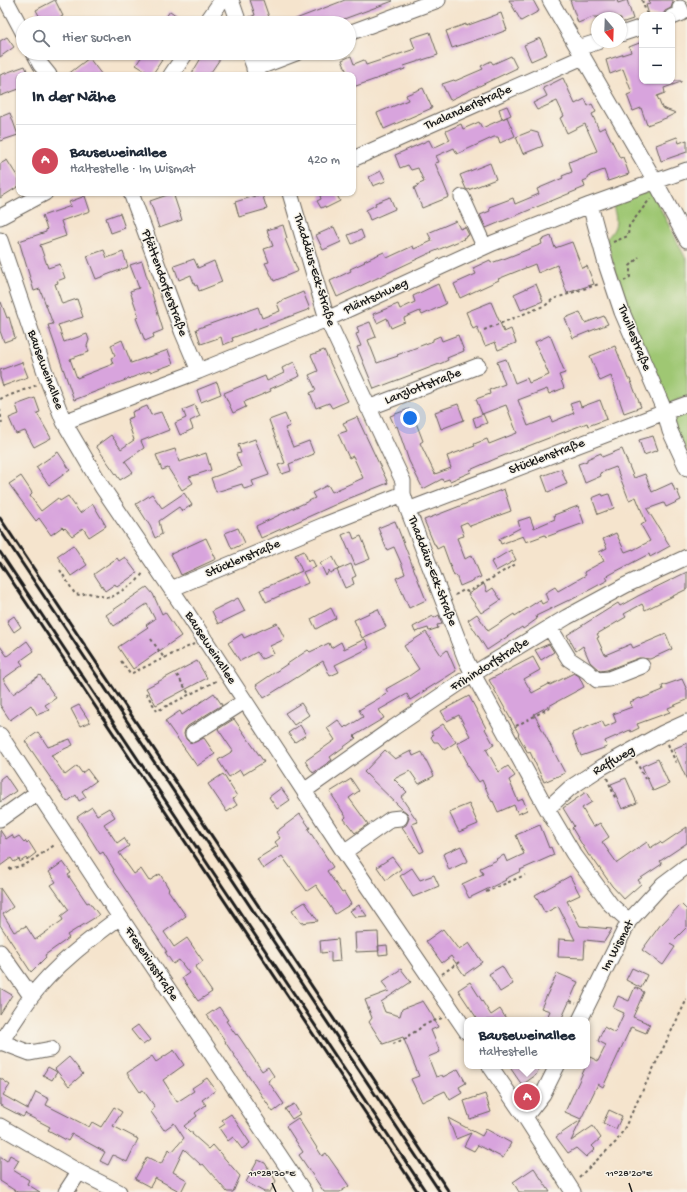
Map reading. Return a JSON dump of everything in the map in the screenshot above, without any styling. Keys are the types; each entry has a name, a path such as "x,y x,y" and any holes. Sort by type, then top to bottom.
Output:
{"street":[{"path":"6,0 16,19"},
{"path":"211,16 222,0"},
{"path":"231,0 237,16"},
{"path":"356,30 438,0"},
{"path":"550,0 658,186 687,240"},
{"path":"627,32 639,27"},
{"name":"Thalanderlstraße","path":"356,158 581,52 591,46"},
{"path":"38,60 47,72"},
{"path":"173,72 181,60"},
{"path":"252,60 256,72 281,60"},
{"name":"Pläntschweg","path":"64,422 199,372 327,319 484,246 590,204 658,186 687,170"},
{"path":"0,217 40,196"},
{"name":"Pfättendorferstraße","path":"132,196 182,331 199,372"},
{"name":"Thaddäus-Eck-Straße","path":"291,196 327,319 403,481 403,494 408,510 473,674 547,809 573,853 612,905 629,921"},
{"path":"462,197 484,246"},
{"name":"Thuillestraße","path":"590,204 599,241 622,312 687,468"},
{"name":"Bauseweinallee","path":"0,240 48,381 64,422 102,487 172,589 344,852 464,1028"},
{"name":"Lanzlottstraße","path":"368,408 478,366"},
{"name":"Stücklenstraße","path":"408,510 687,404"},
{"name":"Stücklenstraße","path":"172,589 324,525 403,494"},
{"name":"Frihindorfstraße","path":"304,791 473,674 626,585 687,557"},
{"path":"550,628 569,659 597,680 609,679 642,666"},
{"path":"193,734 245,701"},
{"name":"Raffweg","path":"547,809 570,788 602,767 663,733 687,722"},
{"name":"Freseniusstraße","path":"0,735 304,1192"},
{"path":"0,819 38,792"},
{"path":"344,852 391,819 400,818"},
{"name":"Im Wismat","path":"581,1017 629,921 663,884 687,866"},
{"path":"51,1049 30,1053 0,1043 31,996 62,964 92,938 120,917"},
{"path":"0,952 31,996"},
{"path":"492,1069 526,1117 571,1189"},
{"path":"526,1117 543,1094 556,1069"},
{"path":"0,1126 79,1172 119,1192"},
{"path":"66,1192 79,1172"}],"path":[{"path":"642,0 646,12"},
{"path":"599,241 614,242 628,236 629,226 658,186"},
{"path":"484,330 546,305 553,299 630,277 630,266 639,257"},
{"path":"0,398 48,381"},
{"path":"0,409 2,425 0,426"},
{"path":"60,570 75,594 80,595 88,593 110,598 136,582 153,562"},
{"path":"443,601 461,591 464,590 468,592 516,564"},
{"path":"121,661 130,674 196,643 203,638"},
{"path":"151,639 164,658"},
{"path":"177,675 190,694"},
{"path":"146,693 157,711 228,675"},
{"path":"504,732 552,706"},
{"path":"663,733 676,762"},
{"path":"632,751 645,779"},
{"path":"602,767 616,800"},
{"path":"9,869 25,865 67,836"},
{"path":"486,892 525,874"},
{"path":"432,981 460,962"},
{"path":"571,1189 620,1136 687,999"},
{"path":"570,1001 575,1003"},
{"path":"393,1044 409,1037 409,1035 423,1026 445,1017"}],"green space":[{"path":"648,191 652,192 687,261 687,397 670,403 666,401 626,307 606,239 613,231 616,222 612,203"},
{"path":"687,413 687,454 673,425 674,418"}],"building":[{"path":"55,0 63,16 39,16 36,10"},
{"path":"250,0 263,0 269,16 252,16 255,15"},
{"path":"345,0 393,1 352,16 304,16"},
{"path":"509,0 533,0 539,11 521,21"},
{"path":"570,0 617,0 618,3 627,0 633,19 627,21 627,12 591,12 591,18 578,23"},
{"path":"649,0 673,0 671,8 664,12 648,12 646,5 650,4"},
{"path":"170,11 177,16 167,16"},
{"path":"501,13 507,30 452,48 446,31 466,24 466,26"},
{"path":"430,32 438,55 404,66 405,69 356,86 356,72 347,72 342,60 352,60 354,64 364,60 366,65 415,49 411,38"},
{"path":"7,37 14,47 0,57 0,41"},
{"path":"540,38 547,54 531,61 524,45"},
{"path":"639,43 639,84 675,84 675,81 681,81 681,82 664,88 665,93 657,96 662,108 676,113 647,125 641,108 633,111 627,95 632,93 623,69 610,74 606,60 631,52 629,47"},
{"path":"511,56 517,68 450,100 442,84 455,81 483,69 481,66 491,61 493,64"},
{"path":"86,60 91,60 100,72 71,72"},
{"path":"139,60 162,60 154,72 147,72 136,65"},
{"path":"200,60 219,60 211,72 193,72"},
{"path":"25,66 28,72 16,72 16,90 0,96 0,75"},
{"path":"563,78 575,104 585,99 588,106 592,104 596,112 592,114 599,130 605,127 620,158 623,157 629,174 608,181 604,170 590,175 588,179 583,181 585,187 486,228 480,215 490,211 489,207 513,198 515,204 539,194 537,189 563,178 562,176 572,172 569,162 597,151 585,124 567,133 560,118 564,116 557,101 537,110 533,103 547,96 543,88"},
{"path":"423,88 432,108 384,129 377,113 408,100 406,95"},
{"path":"507,106 511,115 502,119 499,109"},
{"path":"10,113 16,130 16,136 0,141 0,117"},
{"path":"507,117 515,136 500,143 498,137 494,137 457,154 454,148 436,156 439,162 435,163 449,197 422,208 414,188 424,182 418,168 411,170 408,165 400,168 395,155 429,140 433,148 450,140 446,131 461,124 463,129 479,122 482,128"},
{"path":"531,131 538,133 543,146 523,154 516,137"},
{"path":"677,137 679,143 687,140 687,152 661,161 656,145"},
{"path":"7,160 16,174 16,188 0,198 0,164"},
{"path":"490,163 496,179 468,190 466,189 460,175"},
{"path":"381,171 386,181 373,186 369,177"},
{"path":"85,196 90,211 61,221 66,236 40,245 48,268 60,264 65,278 57,281 58,283 55,284 62,304 77,299 83,317 58,325 64,342 87,334 89,340 87,346 89,352 70,359 77,378 113,364 111,358 115,356 111,345 122,340 131,363 168,350 173,364 150,372 149,371 74,400 48,325 53,324 40,289 34,291 19,241 46,232 47,229 42,216 71,206 69,202"},
{"path":"164,196 174,196 182,220 159,228 150,201"},
{"path":"255,196 263,196 267,209 239,217 235,202"},
{"path":"320,196 338,196 340,201 326,208 325,206 321,208 317,201 321,199"},
{"path":"390,197 395,209 370,220 366,210 376,205 375,203"},
{"path":"120,213 125,228 111,233 106,218"},
{"path":"456,221 460,229 465,227 469,235 463,238 464,239 428,254 337,297 330,281 351,271 350,269 365,262 364,261 384,252 387,258 413,246 414,249 432,241 428,233"},
{"path":"283,225 287,238 285,239 298,271 274,281 265,263 269,262 264,249 273,246 267,230"},
{"path":"334,227 341,242 323,250 316,235"},
{"path":"361,230 364,238 352,244 348,235"},
{"path":"551,236 555,248 572,242 582,268 587,266 594,284 567,293 557,265 538,273 535,264 498,279 499,280 460,298 454,284 476,274 473,268 490,260 491,263 542,244 541,240"},
{"path":"104,250 107,258 123,252 128,267 96,279 87,256"},
{"path":"194,259 198,268 214,261 222,282 199,291 197,285 195,286 191,275 179,280 174,266"},
{"path":"142,261 163,330 153,334 154,337 145,341 136,318 139,317 130,291 139,288 130,265"},
{"path":"438,284 446,304 422,315 420,311 404,318 405,322 391,328 387,318 377,323 373,314 398,304 400,309 415,302 413,296"},
{"path":"536,284 543,301 521,310 514,294"},
{"path":"303,292 310,309 232,338 233,341 223,345 221,337 201,344 196,329 258,307 262,318 280,311 277,303"},
{"path":"0,302 7,318 9,317 15,338 4,342 0,331"},
{"path":"491,302 504,332 511,329 516,343 498,350 495,342 485,346 477,327 473,329 466,312"},
{"path":"580,312 585,323 604,316 608,324 573,338 565,318"},
{"path":"370,322 376,337 368,340 377,363 433,341 433,339 440,336 442,341 458,335 464,351 447,358 448,360 442,363 374,389 357,347 361,346 356,334 359,333 357,327"},
{"path":"550,335 565,373 559,375 564,388 549,394 547,389 518,400 528,426 551,417 552,422 574,413 570,404 579,401 581,407 600,400 607,419 588,426 587,423 495,459 450,481 449,479 443,481 442,479 423,489 409,461 397,426 395,427 390,416 409,409 423,441 420,443 435,474 451,468 447,456 475,446 474,444 487,439 489,444 517,433 506,405 482,414 476,399 490,394 489,390 505,384 497,362 506,359 515,383 527,378 529,383 549,375 535,342"},
{"path":"615,346 641,407 624,413 611,376 600,381 590,356"},
{"path":"324,350 348,401 332,408 329,403 316,408 310,393 316,390 309,375 318,371 311,355"},
{"path":"22,362 28,377 3,386 0,377 0,370"},
{"path":"294,362 300,376 270,389 271,391 244,402 246,407 233,413 224,393 265,376 267,381 284,373 282,368"},
{"path":"217,382 221,394 201,402 197,390"},
{"path":"35,398 40,412 37,413 51,438 34,447 25,431 16,434 9,418 19,414 16,405"},
{"path":"458,404 464,420 441,429 435,412"},
{"path":"195,405 200,416 190,421 193,429 180,435 175,423 186,418 183,410"},
{"path":"147,406 151,415 161,412 169,430 141,441 144,448 125,461 133,472 120,480 96,446 111,435 121,449 134,440 127,419 133,417 132,412"},
{"path":"285,414 290,426 285,428 293,447 309,441 314,454 289,464 291,471 282,474 278,465 285,463 269,420"},
{"path":"483,414 487,423 476,427 473,418"},
{"path":"357,417 388,483 350,498 261,538 256,526 315,498 312,493 328,485 332,492 363,478 353,456 349,458 338,434 347,431 343,423"},
{"path":"653,436 658,450 644,455 639,440"},
{"path":"255,439 269,475 252,481 254,486 244,489 242,484 216,492 211,478 241,467 236,454 241,453 238,445"},
{"path":"175,449 179,462 206,453 211,470 189,477 193,483 182,490 168,468 162,470 156,455"},
{"path":"622,449 634,478 645,474 652,492 672,483 675,491 677,490 681,500 666,507 664,503 647,509 670,546 650,557 649,554 606,577 608,580 569,601 536,616 537,619 523,629 522,627 487,650 468,620 477,614 488,631 514,614 515,616 540,600 542,604 548,601 545,593 555,587 558,591 586,575 584,572 604,561 599,552 607,548 603,539 616,533 625,552 633,550 650,541 641,525 646,522 636,497 629,500 616,467 600,473 601,476 585,483 578,464 601,453 602,457"},
{"path":"58,452 70,470 49,485 36,467"},
{"path":"561,469 567,484 548,492 542,476"},
{"path":"21,476 31,491 32,494 30,496 41,511 58,498 60,501 68,496 80,513 93,504 106,526 89,537 83,528 72,536 65,528 64,529 62,527 51,535 39,518 36,521 9,484"},
{"path":"504,489 511,511 470,526 467,522 460,525 464,536 457,538 465,559 472,555 481,577 460,586 456,575 454,576 443,546 437,549 424,520"},
{"path":"184,493 192,505 182,511 179,507 159,521 162,534 155,538 150,526 136,504 152,494 162,508"},
{"path":"602,494 603,496 609,494 614,508 598,514 592,498"},
{"path":"578,506 584,523 546,537 545,535 526,542 523,536 501,544 499,539 520,528 518,521 530,517 534,528 555,519 554,515"},
{"path":"395,521 426,600 409,608 396,578 405,574 402,565 394,547 387,550 378,528"},
{"path":"238,528 245,543 232,549 225,533"},
{"path":"351,531 354,539 361,536 370,559 355,565 342,535"},
{"path":"206,538 216,559 181,575 171,554"},
{"path":"73,545 87,565 71,576 57,556"},
{"path":"511,550 516,560 496,571 491,562"},
{"path":"304,551 308,561 312,559 316,567 303,572 308,583 266,602 260,590 302,571 295,555"},
{"path":"125,557 137,573 117,587 115,584 105,591 94,574 117,558 119,561"},
{"path":"333,557 339,569 330,573 329,570 326,576 320,563"},
{"path":"351,564 356,576 352,578 354,584 345,588 337,570"},
{"path":"687,572 687,589 645,610 642,604 624,614 626,617 597,634 599,637 597,638 605,655 631,644 633,648 666,634 672,649 650,659 639,658 607,670 600,671 590,662 583,646 576,651 567,635 618,603 620,606"},
{"path":"484,584 487,592 493,588 501,600 481,613 468,594"},
{"path":"147,587 153,594 162,614 165,612 181,636 133,669 118,647 148,627 146,625 155,619 147,604 114,626 106,615"},
{"path":"238,598 245,611 218,624 212,611"},
{"path":"331,608 336,618 316,629 311,619"},
{"path":"378,609 386,627 362,638 354,620"},
{"path":"439,615 442,624 437,625 438,628 429,631 428,628 415,632 413,627 433,616 434,618"},
{"path":"14,616 21,627 14,632 7,621"},
{"path":"277,623 285,639 270,646 274,654 262,659 257,652 240,661 228,643 242,634 244,638"},
{"path":"426,632 441,655 447,650 456,671 410,700 407,694 379,710 384,718 354,736 356,738 330,757 332,760 313,773 305,761 335,740 327,728 338,720 344,728 363,717 359,710 388,693 386,689 419,669 404,646"},
{"path":"365,639 369,648 335,665 339,672 330,676 323,661 264,698 256,685 308,650 310,652 329,643 331,648 341,642 344,649"},
{"path":"27,641 34,651 20,661 23,665 3,679 13,694 40,675 56,698 45,705 49,710 37,715 31,705 10,720 0,705 0,646 7,656"},
{"path":"549,644 554,652 541,660 535,650"},
{"path":"533,657 540,670 524,679 532,693 574,673 579,676 584,687 534,714 565,773 544,782 530,752 528,753 489,680"},
{"path":"197,661 207,678 156,705 146,688"},
{"path":"682,679 687,690 687,700 668,708 670,712 637,724 639,728 631,732 630,730 605,741 607,747 581,756 572,733 602,721 605,727 616,722 613,714 632,707 630,702 663,690 662,686"},
{"path":"214,693 222,705 188,726 184,734 189,742 193,743 204,738 215,754 197,766 165,721 180,711 182,715"},
{"path":"469,696 494,745 486,749 499,772 508,766 515,776 509,780 518,801 523,799 527,810 518,814 514,805 498,812 482,780 479,782 466,763 467,762 457,743 470,736 459,715 447,721 441,711"},
{"path":"301,703 309,715 294,725 285,713"},
{"path":"79,705 90,722 80,726 71,709"},
{"path":"234,719 264,762 243,775 240,770 229,777 218,760 233,751 218,729"},
{"path":"443,724 456,742 444,750 438,742 434,742 431,737 433,735 431,732"},
{"path":"300,725 306,735 295,742 288,733"},
{"path":"38,732 48,747 70,739 73,745 51,755 65,775 77,766 82,773 87,769 96,781 82,791 86,797 79,801 76,795 67,802 25,741"},
{"path":"687,743 687,780 673,749"},
{"path":"385,750 395,759 411,751 413,756 422,752 434,776 419,784 410,771 394,779 407,792 401,797 418,822 412,824 424,851 420,853 402,827 406,825 408,821 409,817 407,813 364,772"},
{"path":"658,759 669,784 653,791 642,766"},
{"path":"223,774 237,796 233,799 237,805 227,812 208,784"},
{"path":"5,775 16,791 0,802 0,779"},
{"path":"626,778 637,803 622,809 611,784"},
{"path":"351,779 359,791 349,798 368,824 355,833 344,819 346,817 330,792"},
{"path":"281,788 290,800 277,809 269,797"},
{"path":"586,792 592,802 582,808 593,827 600,823 609,837 602,842 617,863 647,842 650,848 660,842 662,844 687,827 687,843 660,861 662,864 638,880 641,884 624,899 612,886 591,856 589,856 572,828 574,826 563,808"},
{"path":"469,804 478,824 459,832 449,812"},
{"path":"92,807 97,815 109,808 115,817 104,824 117,843 124,838 129,846 119,853 134,874 141,869 149,881 160,874 169,889 168,890 186,916 164,932 174,947 187,938 203,961 195,967 212,992 198,1001 182,978 189,973 179,960 173,964 165,952 167,952 113,871 114,870 103,852 100,854 77,817"},
{"path":"300,814 333,867 327,871 342,893 344,892 351,904 335,914 316,885 307,891 282,856 263,869 257,859 278,846 275,842 280,838 276,832"},
{"path":"540,825 549,848 551,847 554,855 520,870 521,871 505,879 506,880 469,898 462,884 483,874 480,868 504,855 507,862 524,854 516,835"},
{"path":"0,830 6,839 12,835 14,839 19,836 27,844 29,842 36,853 27,860 26,858 20,862 19,859 14,862 11,858 0,866"},
{"path":"461,846 468,861 449,870 443,854"},
{"path":"392,857 401,869 386,880 377,867"},
{"path":"63,862 71,873 68,875 87,903 89,902 99,915 67,935 69,938 45,955 46,957 31,972 0,925 0,888 13,907 3,914 14,932 26,926 35,940 63,920 61,916 69,910 51,885 56,882 49,872"},
{"path":"412,868 420,880 434,875 439,886 413,897 400,876"},
{"path":"570,876 580,895 567,901 580,926 612,929 604,942 585,940 584,958 558,957 559,939 575,940 558,906 545,913 535,895"},
{"path":"305,902 318,921 301,923 292,910"},
{"path":"681,904 687,910 687,927 670,944 675,947 663,965 642,950 661,924"},
{"path":"359,905 367,916 355,917 350,911"},
{"path":"443,929 459,950 469,943 482,962 464,975 451,956 442,963 426,941"},
{"path":"378,932 379,951 356,952 355,933"},
{"path":"338,939 340,961 331,962 331,952 321,953 320,941"},
{"path":"387,945 388,954 379,955 378,946"},
{"path":"502,966 513,984 500,992 489,974"},
{"path":"632,968 647,975 641,988 626,980"},
{"path":"401,969 411,982 381,1002 385,1012 400,1016 402,1009 423,1001 438,1027 431,1030 440,1052 428,1057 436,1077 442,1075 443,1077 458,1069 466,1083 459,1087 462,1093 450,1100 445,1091 422,1102 411,1079 419,1076 403,1037 383,1044 369,1022 372,1018 365,1000 389,991 382,982"},
{"path":"557,973 578,982 562,1017 547,1017 550,1011 541,1008"},
{"path":"470,982 491,1015 500,1009 505,1017 476,1017 458,990"},
{"path":"635,987 644,992 633,1017 650,1024 646,1033 631,1027 603,1087 598,1084 581,1119 565,1112 585,1069 590,1069 590,1057 598,1061 606,1045 598,1041 604,1027 615,1033 624,1013 613,1008 618,996 629,1001"},
{"path":"0,988 12,995 0,1014"},
{"path":"219,1007 228,1020 226,1021 240,1038 262,1071 268,1067 274,1076 268,1081 284,1104 273,1112 207,1015"},
{"path":"138,1025 150,1040 143,1045 131,1030"},
{"path":"174,1050 184,1065 163,1080 177,1102 194,1091 192,1088 207,1078 216,1090 202,1100 206,1105 195,1113 197,1116 184,1126 190,1132 193,1132 192,1134 209,1149 213,1145 240,1176 233,1192 227,1192 203,1164 201,1165 184,1149 173,1172 187,1180 181,1192 155,1178 150,1187 135,1179 147,1157 161,1164 169,1149 172,1152 184,1138 174,1123 164,1130 151,1112 155,1107 143,1090 140,1092 127,1073 152,1056 156,1062"},
{"path":"69,1057 83,1074 69,1086 55,1069"},
{"path":"48,1067 57,1072 52,1080 43,1075"},
{"path":"511,1069 539,1069 536,1075 522,1085"},
{"path":"0,1078 10,1085 3,1095 28,1109 36,1092 49,1099 46,1105 89,1127 92,1122 101,1127 114,1107 122,1112 113,1126 138,1139 127,1162 113,1155 108,1165 100,1161 105,1152 72,1134 68,1141 48,1130 50,1127 25,1114 23,1117 0,1105"},
{"path":"485,1094 491,1112 470,1119 464,1101"},
{"path":"294,1104 300,1114 292,1119 285,1109"},
{"path":"609,1110 622,1116 616,1129 603,1123"},
{"path":"231,1114 250,1143 242,1149 233,1137 228,1141 219,1128 225,1124 222,1120"},
{"path":"298,1118 322,1156 326,1153 349,1186 340,1192 324,1192 299,1155 303,1152 286,1126"},
{"path":"448,1118 482,1136 486,1129 511,1143 503,1158 478,1145 474,1151 464,1146 471,1133 456,1139"},
{"path":"581,1120 571,1141 593,1126 601,1138 592,1146 595,1149 586,1157 576,1148 568,1153 556,1137"},
{"path":"10,1155 19,1160 13,1170 29,1180 27,1184 40,1192 17,1192 0,1181 0,1156 7,1161"},
{"path":"258,1160 265,1163 276,1181 270,1192 264,1192 246,1182"},
{"path":"534,1168 550,1192 519,1192 513,1182"}],"railway":[{"path":"0,518 449,1192"},
{"path":"0,530 440,1192"},
{"path":"0,552 426,1192"},
{"path":"0,563 418,1192"}],"place":[{"name":"Bauseweinallee","path":"527,1097"}]}
